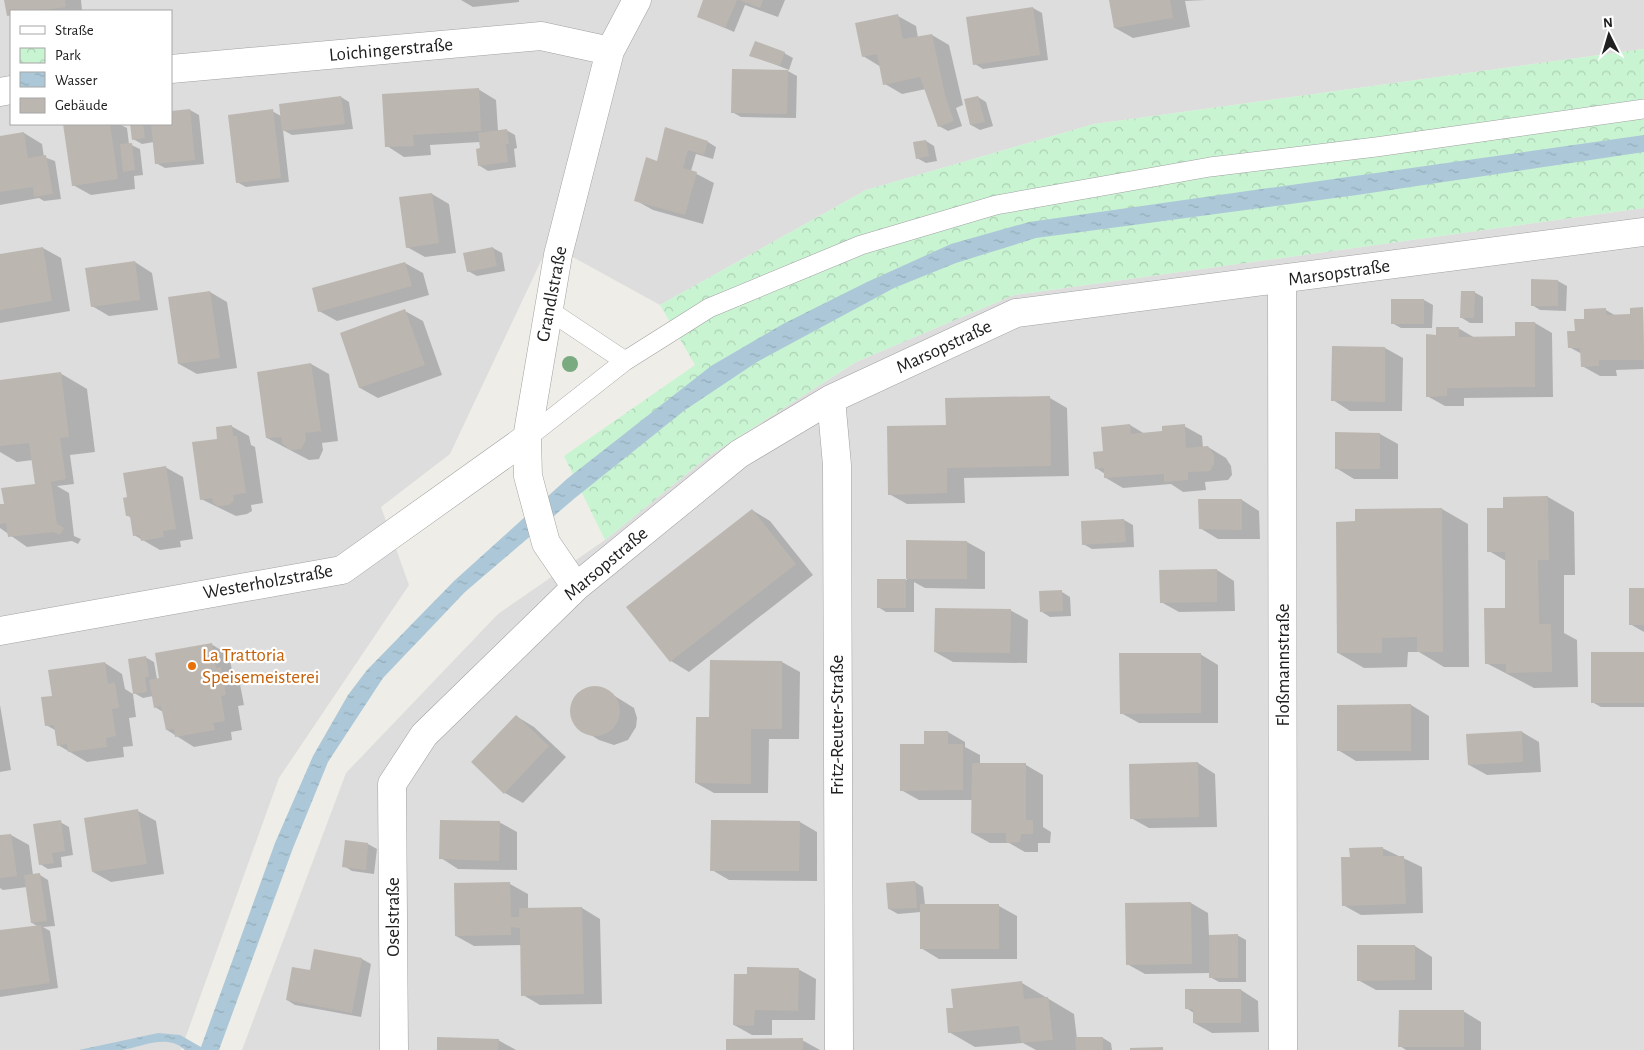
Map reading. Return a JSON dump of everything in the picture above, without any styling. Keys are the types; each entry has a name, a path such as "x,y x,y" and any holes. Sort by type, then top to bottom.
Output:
{"street":[{"name":"Grandlstraße","path":"576,587 546,543 528,476 527,438 547,309 558,255 610,51 637,0"},
{"name":"Loichingerstraße","path":"172,69 540,36 610,51"},
{"name":"Marsopstraße","path":"392,784 424,735 576,587 739,454 831,400 1016,313 1644,232"},
{"name":"Floßmannstraße","path":"1282,280 1283,1050"},
{"name":"Fritz-Reuter-Straße","path":"831,400 837,465 838,1050"},
{"name":"Westerholzstraße","path":"0,630 342,570 527,438"},
{"name":"Oselstraße","path":"392,784 394,1050"}],"lane":[{"path":"527,438 625,361 718,304 861,245 996,205 1210,166 1376,147 1644,109"},
{"path":"547,309 625,361"}],"shaded area":[{"path":"0,0 1644,0 1644,49 1094,124 866,190 660,305 549,244 450,454 381,507 409,585 279,778 181,1050 0,1050"},
{"path":"1644,208 1644,1050 242,1050 346,773 498,614 605,540 709,456 856,362 1014,295"}],"green space":[{"path":"1644,49 1644,208 1014,295 856,362 709,456 605,540 564,456 695,365 660,305 866,190 1094,124"}],"water":[{"path":"1644,135 1644,152 1357,195 1036,238 956,263 894,288 757,362 685,410 575,498 465,592 383,678 328,762 293,848 219,1050 185,1050 170,1042 154,1042 122,1050 79,1050 158,1033 180,1035 201,1047 275,843 313,756 348,695 367,670 454,581 568,478 711,366 783,324 867,282 951,244 1029,222"}],"building":[{"path":"4,0 65,0 66,7 45,10 10,10 10,15 7,16"},
{"path":"703,0 737,0 725,28 697,17"},
{"path":"739,0 763,0 760,8"},
{"path":"1109,0 1170,0 1173,18 1114,28"},
{"path":"1033,7 1040,55 973,65 966,17"},
{"path":"898,14 903,39 932,34 945,95 954,121 938,127 920,77 883,85 877,54 862,57 855,23"},
{"path":"755,41 785,52 780,66 749,56"},
{"path":"732,69 788,70 787,114 731,113"},
{"path":"479,88 481,131 413,135 414,146 385,147 382,94"},
{"path":"341,96 345,124 282,131 279,104"},
{"path":"978,96 985,122 970,125 964,99"},
{"path":"190,109 195,160 155,164 151,125 172,125 172,111"},
{"path":"273,109 281,178 236,183 228,115"},
{"path":"63,125 110,125 118,179 72,186"},
{"path":"130,125 143,125 145,138 132,140"},
{"path":"665,127 708,141 704,155 688,150 683,168 697,172 685,215 634,201 646,157 657,161"},
{"path":"507,129 509,144 506,144 508,162 478,166 476,149 480,148 478,133"},
{"path":"24,132 28,158 46,155 53,194 34,197 33,187 0,192 0,136"},
{"path":"926,140 929,156 916,159 913,142"},
{"path":"132,143 135,170 123,172 120,144"},
{"path":"432,193 439,243 406,248 399,197"},
{"path":"43,247 52,301 0,310 0,254"},
{"path":"493,247 497,266 467,272 463,253"},
{"path":"135,261 140,300 91,307 85,268"},
{"path":"405,262 412,286 318,312 312,288"},
{"path":"1531,279 1558,280 1558,306 1531,306"},
{"path":"210,291 220,358 178,364 168,297"},
{"path":"1461,291 1475,291 1474,318 1460,318"},
{"path":"1391,299 1424,299 1424,324 1391,324"},
{"path":"1643,307 1644,360 1599,360 1599,366 1581,367 1580,348 1568,348 1567,331 1575,331 1574,319 1584,319 1584,309 1606,308 1606,315 1630,314 1630,308"},
{"path":"405,309 425,365 359,388 340,333"},
{"path":"1515,322 1535,322 1535,387 1447,388 1447,396 1426,397 1426,334 1436,335 1436,327 1459,327 1459,337 1515,336"},
{"path":"1332,346 1385,347 1385,402 1331,401"},
{"path":"311,363 321,431 305,433 306,440 301,449 290,450 282,443 282,437 266,438 257,372"},
{"path":"61,372 69,437 60,438 66,479 51,482 57,524 64,528 60,535 53,532 8,537 6,523 0,524 0,504 4,504 1,488 35,484 29,443 0,446 0,380"},
{"path":"1050,396 1051,466 947,468 947,493 888,495 887,426 946,425 945,398"},
{"path":"1130,424 1131,434 1162,431 1162,426 1185,424 1186,448 1208,446 1214,455 1214,464 1210,471 1188,472 1188,480 1164,482 1164,474 1104,478 1104,468 1095,469 1093,452 1103,451 1101,427"},
{"path":"232,425 233,436 237,436 246,493 233,495 234,500 229,505 217,506 213,503 212,498 200,500 192,442 217,439 216,427"},
{"path":"1335,432 1380,433 1380,469 1335,469"},
{"path":"166,466 176,529 163,531 164,537 141,541 140,535 133,536 130,516 126,516 123,498 127,497 123,473"},
{"path":"1548,496 1549,560 1538,560 1539,624 1551,624 1552,672 1506,673 1506,664 1485,664 1484,608 1505,608 1505,552 1487,552 1487,508 1503,508 1503,497"},
{"path":"1198,499 1242,499 1242,530 1199,529"},
{"path":"1442,508 1443,652 1417,652 1417,637 1382,638 1382,653 1337,653 1336,522 1355,521 1355,509"},
{"path":"752,509 796,564 670,662 626,607"},
{"path":"1124,519 1126,542 1082,545 1081,521"},
{"path":"906,540 967,541 967,579 906,579"},
{"path":"1217,569 1217,602 1160,603 1159,570"},
{"path":"877,579 906,579 906,608 877,608"},
{"path":"1629,588 1644,588 1644,625 1629,625"},
{"path":"1062,590 1063,611 1040,612 1039,591"},
{"path":"935,608 1011,609 1010,653 934,652"},
{"path":"212,643 216,668 221,667 226,695 221,696 225,721 213,723 215,730 175,737 174,729 166,730 161,706 154,708 149,680 159,678 155,653"},
{"path":"1591,652 1644,652 1644,703 1591,703"},
{"path":"1119,653 1201,653 1201,713 1120,714"},
{"path":"146,656 149,676 145,677 147,692 133,694 128,659"},
{"path":"710,660 782,661 782,729 751,729 751,784 695,783 696,717 709,717"},
{"path":"105,662 108,684 115,682 119,708 112,709 116,736 106,738 107,747 68,752 67,744 57,746 54,725 45,726 41,697 52,696 48,670"},
{"path":"595,686 604,688 615,697 620,711 618,720 609,731 595,736 586,734 575,725 570,711 572,702 581,691"},
{"path":"1411,704 1411,751 1337,751 1337,705"},
{"path":"516,715 549,746 504,794 471,762"},
{"path":"924,731 948,731 948,744 963,744 963,790 900,791 900,744 924,744"},
{"path":"1522,731 1523,762 1468,765 1466,734"},
{"path":"1198,762 1199,817 1130,819 1129,764"},
{"path":"972,763 1026,763 1026,820 1033,820 1033,834 1021,834 1020,842 1006,843 1006,833 971,833"},
{"path":"138,809 147,864 92,872 84,818"},
{"path":"61,820 65,851 52,853 54,863 39,865 33,824"},
{"path":"440,820 500,821 499,861 439,859"},
{"path":"711,820 800,821 799,871 710,871"},
{"path":"11,834 17,876 0,878 0,835"},
{"path":"345,840 368,843 366,870 342,867"},
{"path":"1383,847 1383,856 1404,856 1406,904 1342,906 1341,857 1350,857 1349,848"},
{"path":"40,873 47,921 31,923 24,875"},
{"path":"915,881 917,908 888,909 886,883"},
{"path":"510,882 511,917 519,917 519,908 582,907 584,994 521,996 520,928 511,927 511,935 455,936 454,883"},
{"path":"1191,902 1192,964 1126,965 1125,903"},
{"path":"920,904 999,904 999,949 920,949"},
{"path":"41,925 50,983 0,990 0,930"},
{"path":"1238,934 1238,978 1209,978 1209,935"},
{"path":"1357,945 1415,945 1415,980 1357,981"},
{"path":"314,949 362,958 352,1013 286,1000 292,967 310,970"},
{"path":"747,967 799,968 798,1011 755,1010 754,1026 733,1025 734,974 747,974"},
{"path":"1022,981 1024,999 1048,997 1053,1040 1021,1043 1019,1026 948,1033 946,1008 953,1008 951,989"},
{"path":"1185,989 1241,989 1241,1023 1193,1023 1193,1009 1185,1009"},
{"path":"1399,1010 1464,1010 1464,1047 1398,1047"},
{"path":"437,1037 499,1039 498,1050 437,1050"},
{"path":"1075,1037 1103,1037 1103,1050 1076,1050"},
{"path":"803,1038 803,1050 726,1050 726,1039"},
{"path":"1163,1047 1163,1050 1130,1050 1130,1048"}],"place":[{"name":"La Trattoria Speisemeisterei","path":"192,666"}]}
